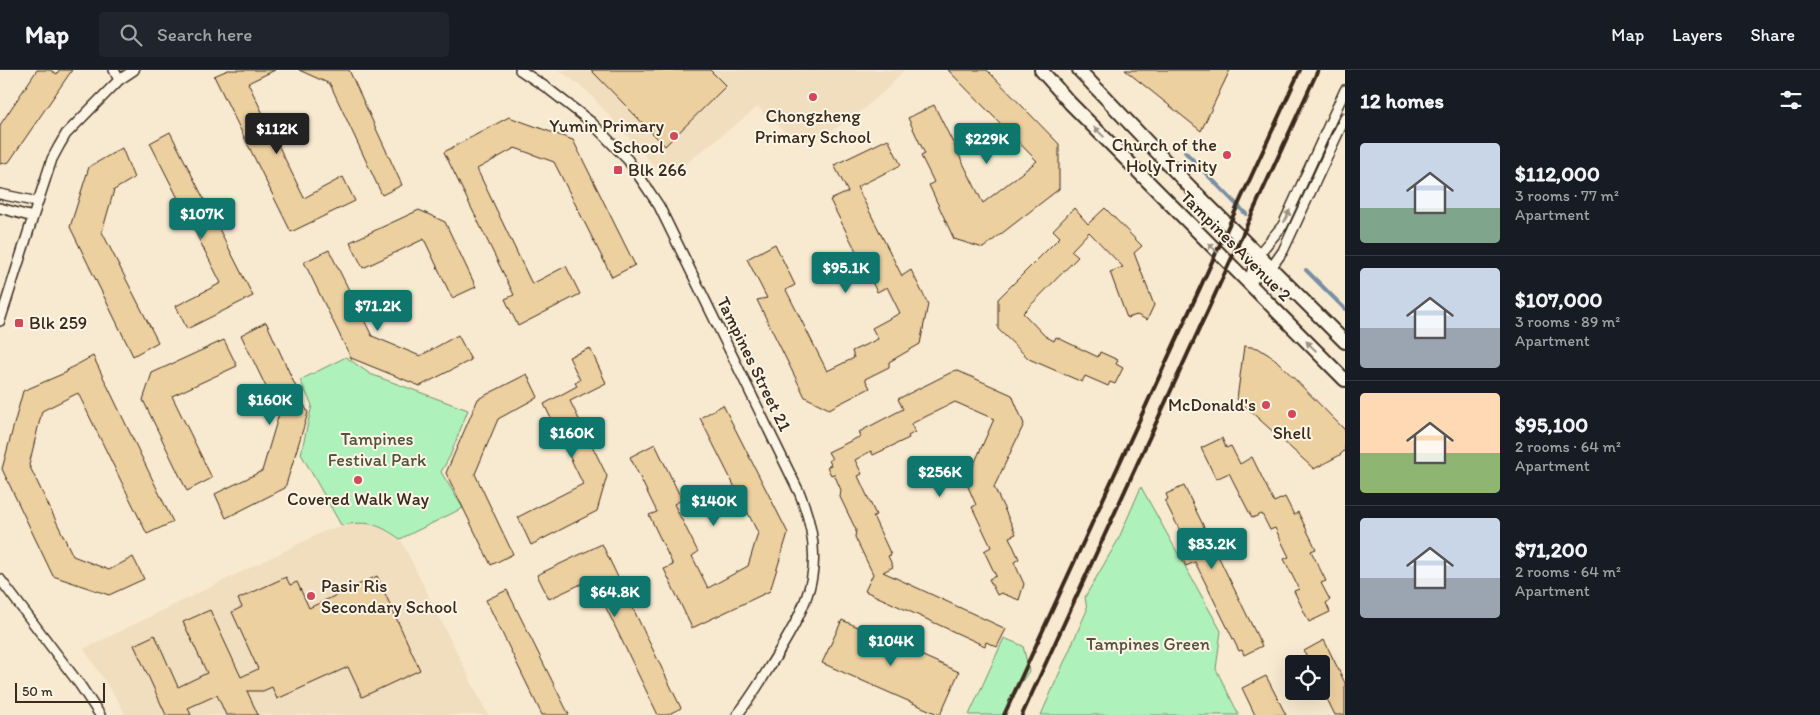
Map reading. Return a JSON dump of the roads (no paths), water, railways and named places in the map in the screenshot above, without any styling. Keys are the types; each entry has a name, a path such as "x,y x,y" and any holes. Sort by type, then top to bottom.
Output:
{"main road":[{"name":"Tampines Avenue 2","path":"1042,70 1070,104 1345,380"},
{"name":"Tampines Avenue 2","path":"1079,70 1190,187 1345,342"}],"street":[{"path":"114,70 119,80"},
{"path":"0,321 52,160 66,134 119,80 134,70"},
{"name":"Tampines Street 21","path":"520,70 555,94 597,128 628,160 659,206 809,515 815,551 808,596 794,629 756,690 737,715"},
{"path":"1248,282 1258,255 1283,225 1345,90"},
{"path":"1248,282 1271,268 1283,251 1345,118"},
{"path":"0,194 38,202"},
{"path":"0,208 33,216"},
{"path":"0,579 100,715"}],"waterway":[{"path":"1185,152 1246,214"},
{"path":"1306,270 1345,309"}],"railway":[{"path":"1004,715 1300,70"},
{"path":"1022,715 1318,70"}],"place":[{"name":"Chongzheng Primary School","path":"813,97"},
{"name":"Yumin Primary School","path":"674,136"},
{"name":"Church of the Holy Trinity","path":"1227,155"},
{"name":"Blk 266","path":"618,170"},
{"name":"Blk 259","path":"19,323"},
{"name":"McDonald's","path":"1266,405"},
{"name":"Shell","path":"1292,414"},
{"name":"Covered Walk Way","path":"358,480"},
{"name":"Pasir Ris Secondary School","path":"311,596"}],"park label":[{"name":"Tampines Festival Park","path":"377,449"},
{"name":"Tampines Green","path":"1148,644"}]}
